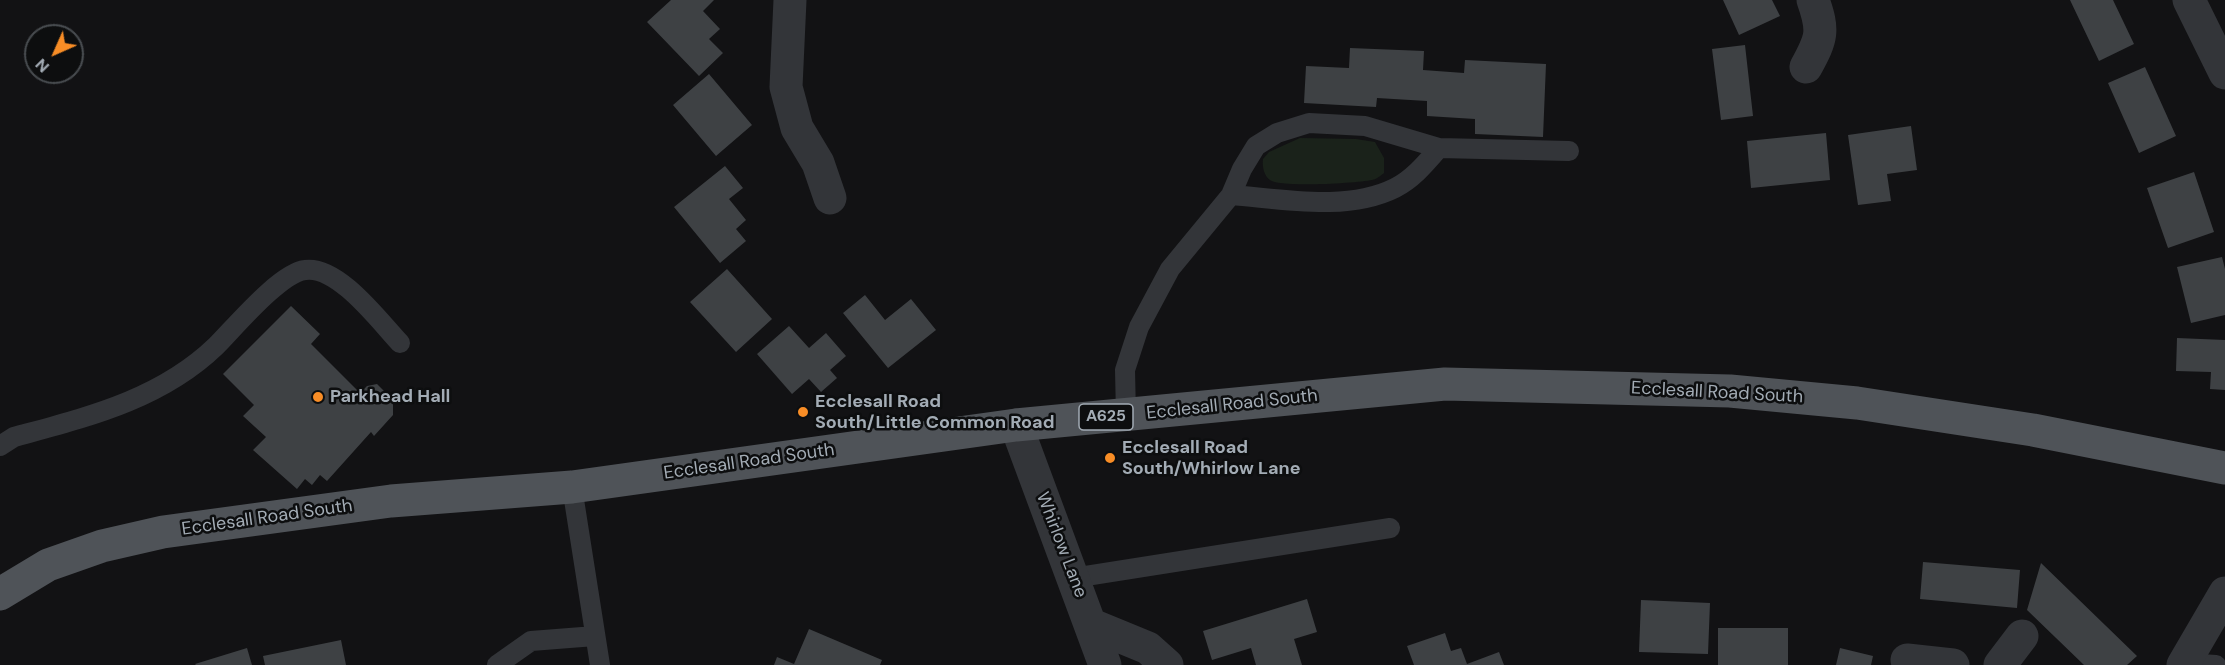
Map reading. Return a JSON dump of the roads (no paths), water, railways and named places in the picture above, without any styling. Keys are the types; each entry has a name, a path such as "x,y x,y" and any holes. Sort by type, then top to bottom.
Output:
{"main road":[{"name":"Ecclesall Road South","path":"0,594 48,565 102,546 163,532 391,501 572,487 1016,425 1445,384 1730,391 1857,403 1986,423 2225,468"}],"street":[{"path":"790,0 786,87 797,128 818,163 830,198"},
{"path":"1806,67 1818,45 1822,26 1813,0"},
{"path":"2189,0 2225,73"},
{"name":"Whirlow Lane","path":"1016,425 1106,665"},
{"path":"2195,664 2225,593"},
{"path":"1092,625 1148,648 1167,665"},
{"path":"2000,665 2022,636"},
{"path":"1907,660 1953,665"}],"lane":[{"path":"1126,415 1125,370 1139,327 1170,269 1231,195 1242,169 1256,146 1277,133 1309,123 1365,126 1439,148 1569,151"},
{"path":"1231,195 1304,201 1359,200 1395,188 1418,172 1439,148"},
{"path":"0,447 14,437 117,408 169,383 213,348 278,284 305,270 327,273 342,282 400,343"},
{"path":"572,487 600,665"},
{"path":"1073,578 1390,528"},
{"path":"497,665 531,641 595,636"}],"place":[{"name":"Parkhead Hall","path":"318,397"},
{"name":"Ecclesall Road South/Little Common Road","path":"803,412"},
{"name":"Ecclesall Road South/Whirlow Lane","path":"1110,458"}]}
